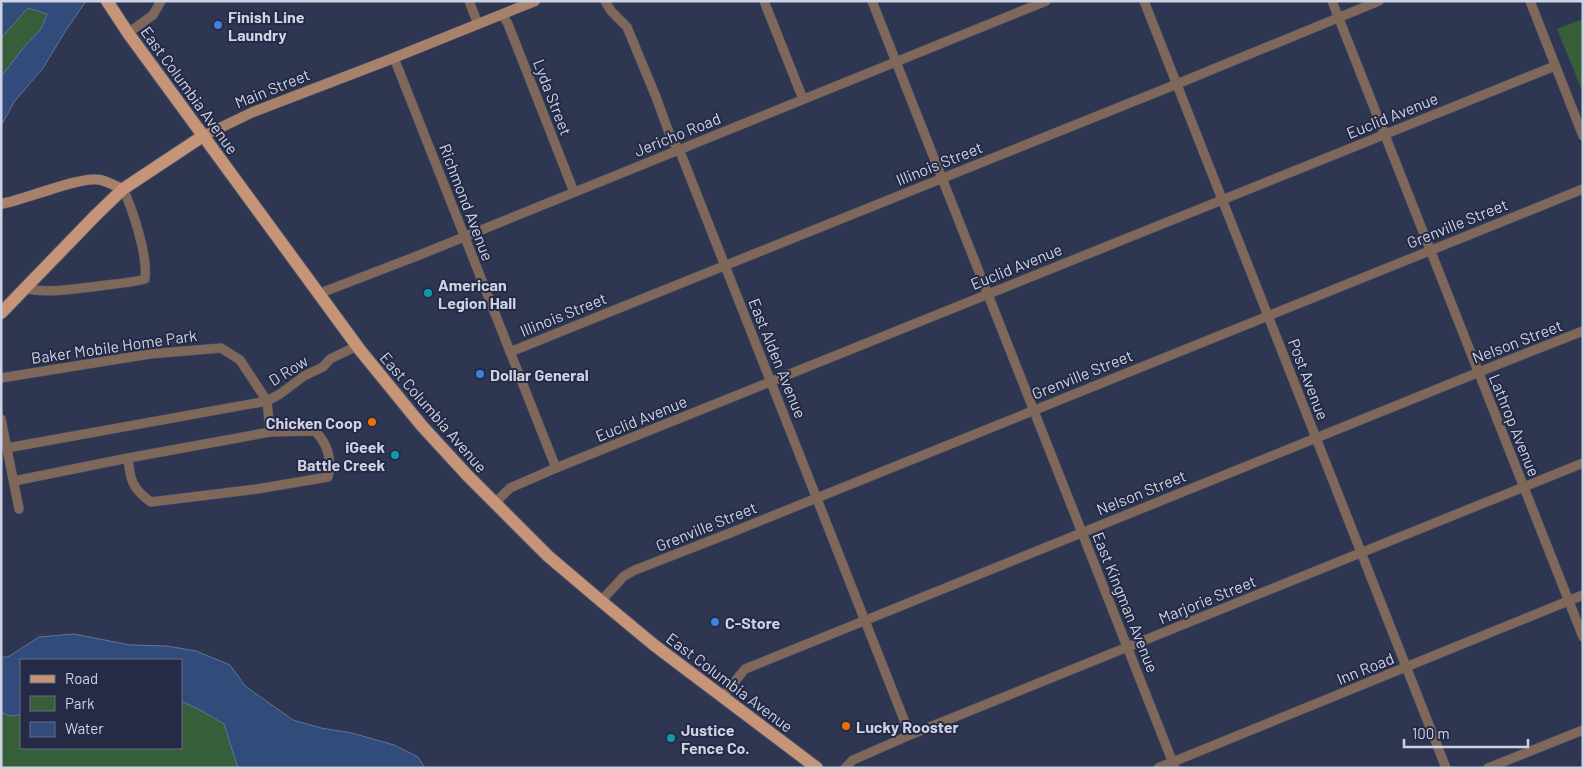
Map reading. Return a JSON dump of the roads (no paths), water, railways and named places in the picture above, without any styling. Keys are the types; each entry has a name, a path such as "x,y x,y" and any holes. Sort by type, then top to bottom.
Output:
{"main road":[{"name":"East Columbia Avenue","path":"108,2 128,34 358,348 422,426 494,504 548,556 654,645 816,768"},
{"name":"Main Street","path":"1,313 96,214 123,189 203,136"}],"street":[{"path":"128,34 153,15 161,1"},
{"path":"469,1 478,24"},
{"name":"Main Street","path":"203,136 253,112 535,1"},
{"name":"East Alden Avenue","path":"605,1 611,11 627,27 672,142 679,149 910,734"},
{"path":"764,1 803,99"},
{"name":"East Kingman Avenue","path":"872,1 1174,765"},
{"name":"Jericho Road","path":"318,294 422,254 1046,1"},
{"name":"Post Avenue","path":"1144,1 1446,768"},
{"name":"Lathrop Avenue","path":"1332,1 1583,637"},
{"name":"Illinois Street","path":"510,352 1379,1"},
{"path":"1530,1 1583,136"},
{"name":"Lyda Street","path":"502,14 508,24 574,192"},
{"name":"Richmond Avenue","path":"394,58 556,468"},
{"name":"Euclid Avenue","path":"494,504 510,488 556,468 1555,66"},
{"path":"1,204 84,180 100,179 123,189 130,205 146,268 145,279 79,288 40,291 25,289"},
{"name":"Grenville Street","path":"601,601 624,576 635,570 1583,189"},
{"name":"Nelson Street","path":"722,697 745,669 1583,331"},
{"name":"Baker Mobile Home Park","path":"1,378 150,354 222,348 240,360 267,401 270,432"},
{"name":"D Row","path":"267,401 304,376 325,365 330,359 358,348"},
{"path":"8,448 267,401"},
{"path":"1,418 19,509"},
{"path":"14,481 128,458 270,432 315,431 322,438 328,450 331,467 328,477 257,489 151,502 141,495 132,483 128,458"},
{"name":"Marjorie Street","path":"845,768 852,760 910,734 1583,463"},
{"name":"Inn Road","path":"1158,768 1174,765 1583,595"},
{"path":"1488,768 1583,730"}],"water":[{"path":"7,1 86,1 43,68 14,102 1,126 1,77 24,47 41,29 47,14 28,8 1,38 1,7"},
{"path":"74,634 130,645 167,646 196,651 230,665 245,686 293,720 321,728 352,733 394,745 418,757 425,768 238,768 224,724 182,701 182,659 20,659 20,715 9,716 1,712 1,657 8,657 39,637"}],"place":[{"name":"Finish Line Laundry","path":"218,25"},
{"name":"American Legion Hall","path":"428,293"},
{"name":"Dollar General","path":"480,374"},
{"name":"Chicken Coop","path":"372,422"},
{"name":"iGeek Battle Creek","path":"395,455"},
{"name":"C-Store","path":"715,622"},
{"name":"Lucky Rooster","path":"846,726"},
{"name":"Justice Fence Co.","path":"671,738"}]}
